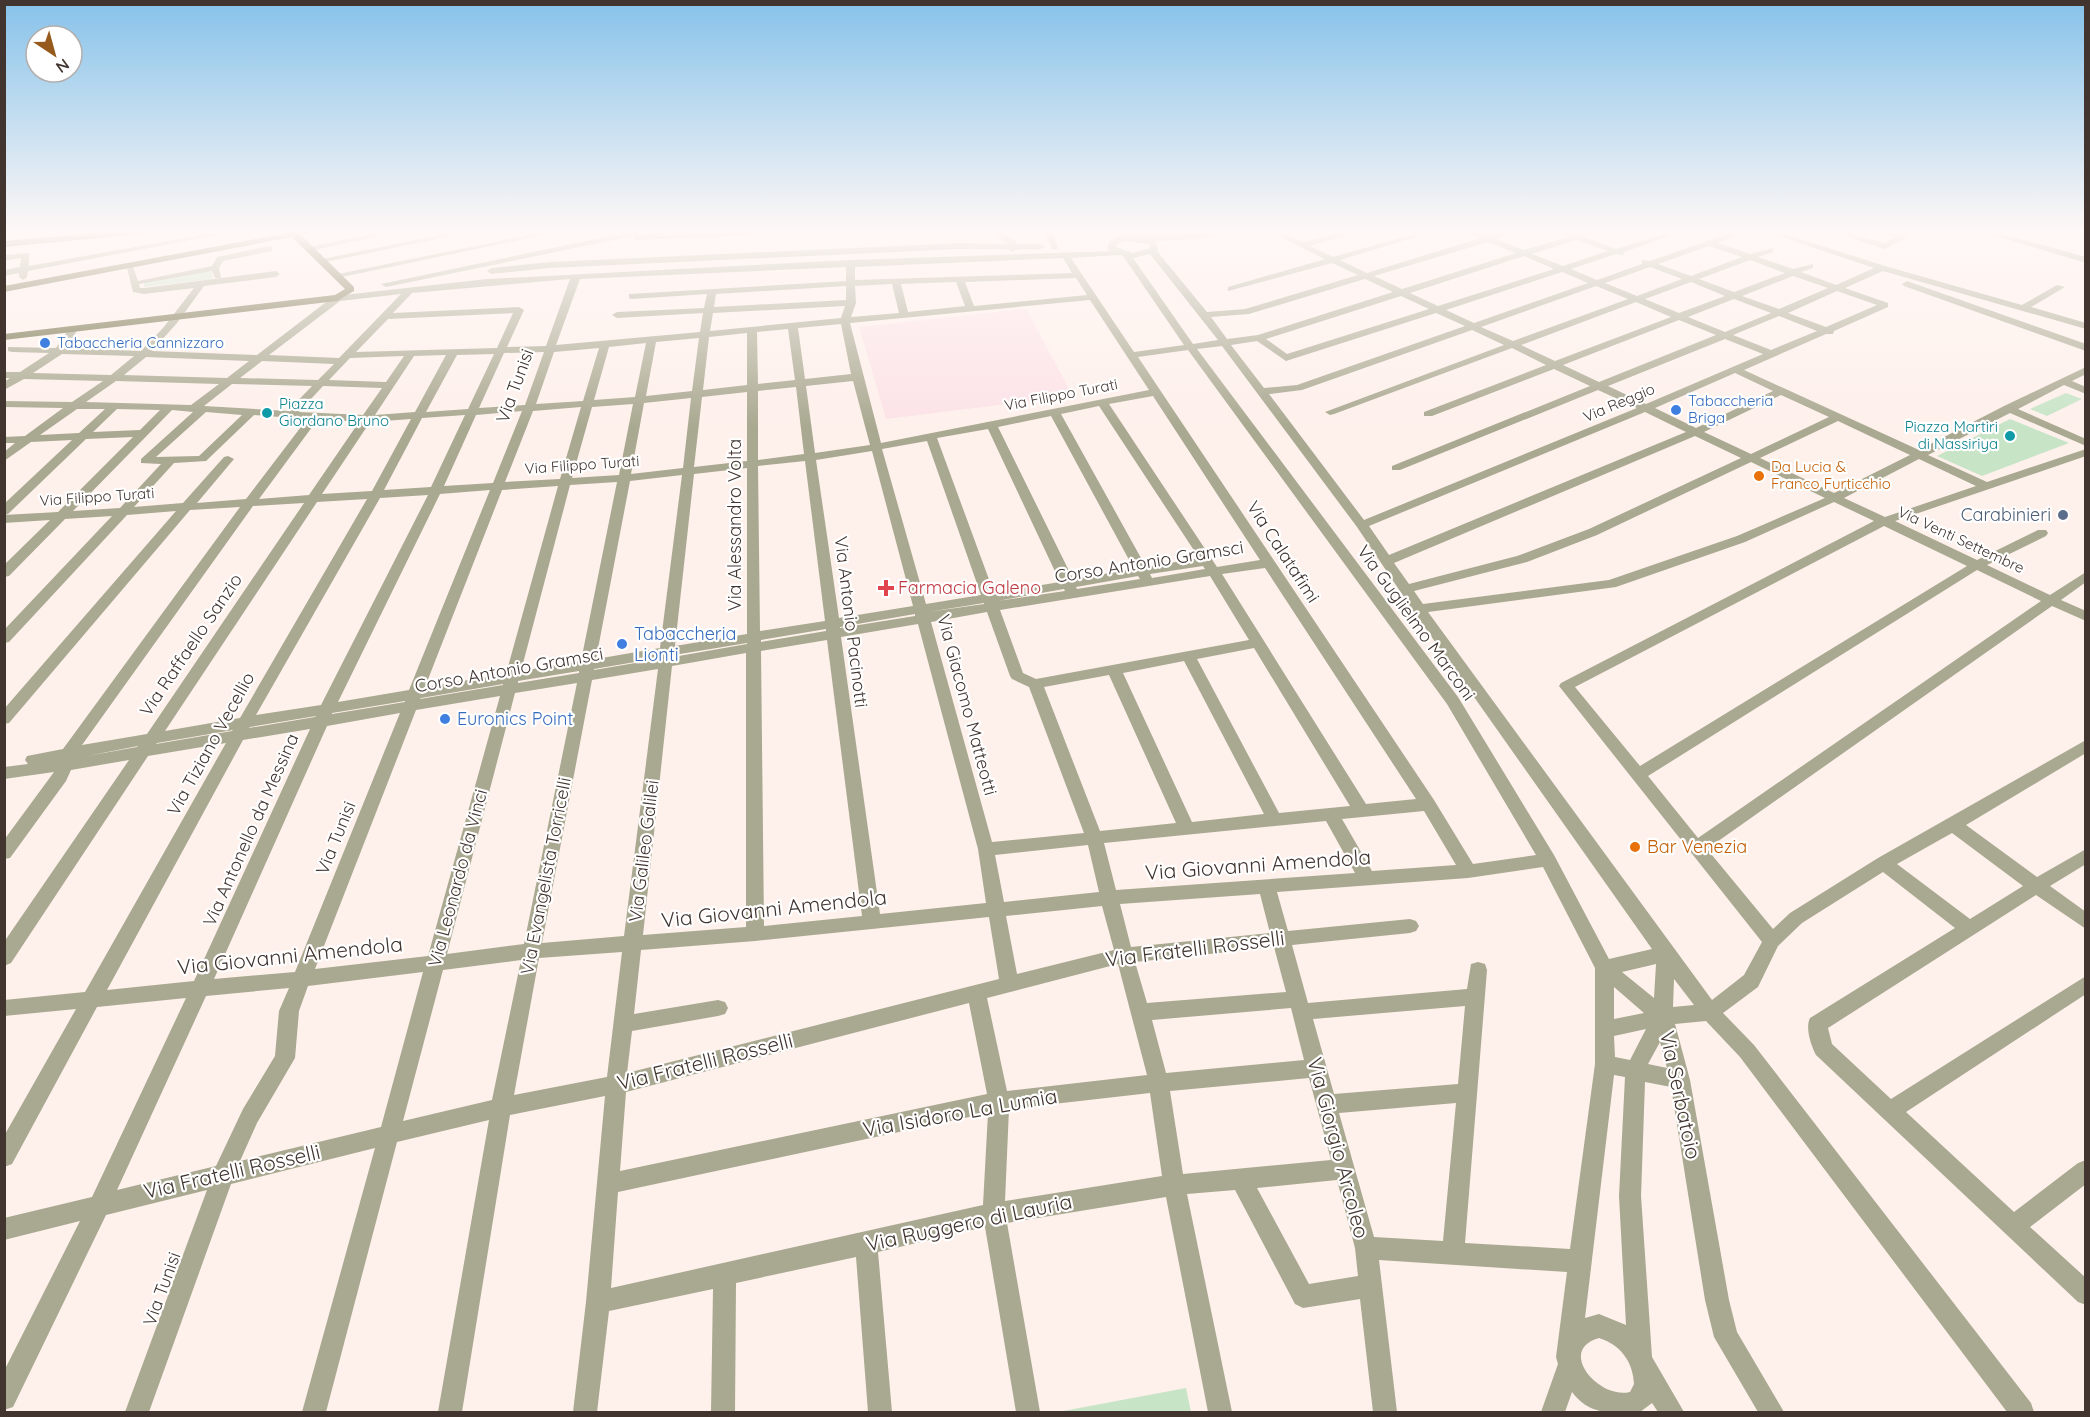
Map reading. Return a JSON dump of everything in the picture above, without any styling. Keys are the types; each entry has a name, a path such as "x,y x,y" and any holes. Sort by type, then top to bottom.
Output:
{"main road":[{"path":"4,337 340,296"}],"street":[{"path":"4,458 26,439 143,354 178,316 192,296"},
{"path":"4,719 228,459 145,461 196,410 259,357 337,298 357,296"},
{"path":"295,410 405,296"},
{"name":"Via Tunisi","path":"137,1413 225,1173 250,1116 285,1058 289,1011 529,408 569,296"},
{"name":"Via Galileo Galilei","path":"585,1413 598,1302 616,1085 704,336 711,296"},
{"name":"Via Giacomo Matteotti","path":"851,296 845,322 857,377 986,849 1009,984"},
{"path":"899,296 904,316"},
{"path":"966,296 971,309"},
{"name":"Via Guglielmo Marconi","path":"1165,296 1191,348 1453,701 1548,860 1604,968 1663,1017"},
{"name":"Via Guglielmo Marconi","path":"1181,296 1204,315 1362,525 1419,609 1666,954 1710,1012 1747,1051 2022,1413"},
{"path":"1204,315 1246,312 1297,296"},
{"path":"1131,355 1259,338 1389,296"},
{"name":"Via Venti Settembre","path":"1411,296 2085,617"},
{"path":"1259,338 1286,358 1482,296"},
{"path":"1261,391 1298,388 1559,296"},
{"path":"1630,296 1771,354"},
{"path":"1330,412 1645,296"},
{"path":"1733,296 1839,336"},
{"path":"1428,414 1733,296"},
{"path":"1396,468 1819,296"},
{"name":"Via Reggio","path":"1362,525 1646,408 1885,305 1860,296"},
{"path":"1942,296 2085,348"},
{"path":"1979,296 2085,327"},
{"path":"2021,309 2044,296"},
{"path":"32,334 12,349 346,358 550,349 752,332 1093,297"},
{"name":"Via Calatafimi","path":"1093,297 1428,804 1468,871"},
{"path":"617,315 851,303"},
{"name":"Via Antonello da Messina","path":"4,1398 100,1204 324,715 436,490 519,310 386,316"},
{"path":"2050,336 2068,322"},
{"name":"Via Antonio Pacinotti","path":"793,328 812,457 872,922"},
{"path":"4,387 58,352 73,329"},
{"name":"Via Alessandro Volta","path":"752,332 754,934"},
{"name":"Via Evangelista Torricelli","path":"450,1413 501,1107 651,340"},
{"name":"Via Leonardo da Vinci","path":"314,1413 564,482 605,344"},
{"name":"Via Tiziano Vecellio","path":"4,1157 241,729 376,494 453,352"},
{"name":"Via Raffaello Sanzio","path":"4,958 411,354"},
{"path":"1736,370 1988,488"},
{"path":"1419,609 1611,584 1741,540 1834,498 1913,452 2085,370"},
{"path":"4,375 319,385 390,385"},
{"path":"4,404 169,407 251,412 295,410 311,421 586,405 857,377"},
{"path":"2062,381 2085,391"},
{"path":"1387,561 1695,432 1781,391"},
{"name":"Via Filippo Turati","path":"4,519 624,478 812,457 877,447 1156,392"},
{"path":"1102,402 1210,566 1362,811"},
{"path":"4,511 114,406"},
{"path":"4,573 169,407"},
{"path":"2008,408 2085,443"},
{"path":"202,459 251,412"},
{"path":"1054,412 1146,577"},
{"path":"1406,589 1522,559 1593,532 1838,417"},
{"path":"4,853 60,777 67,758 249,503 311,421"},
{"path":"991,424 1070,589"},
{"path":"4,440 143,433"},
{"path":"931,436 1017,676 1035,684 1257,643"},
{"path":"1772,941 1566,686 1884,521 1988,488 2085,452"},
{"path":"4,639 171,460"},
{"path":"1638,775 1977,566 2042,533"},
{"name":"Corso Antonio Gramsci","path":"4,773 153,738 241,729 1210,566 1269,563"},
{"path":"1697,848 2085,576"},
{"path":"1188,656 1275,820"},
{"path":"1114,669 1187,829"},
{"path":"1035,684 1095,839 1141,1012 1159,1083 1174,1185 1220,1413"},
{"name":"Corso Antonio Gramsci","path":"4,767 67,758 144,752 241,729"},
{"path":"1605,1030 1663,1017 1710,1012 1751,981 1772,941 1796,918 1884,863 1953,825 2085,745"},
{"path":"986,849 1428,804"},
{"path":"1332,814 1366,879"},
{"path":"1953,825 2085,922"},
{"path":"2085,855 1817,1024 1823,1048 2085,1294"},
{"name":"Via Giovanni Amendola","path":"4,1008 301,979 532,951 754,934 1109,898 1468,871 1548,860"},
{"path":"1884,863 1969,928"},
{"name":"Via Giorgio Arcoleo","path":"1267,887 1366,1248 1385,1413"},
{"name":"Via Fratelli Rosselli","path":"4,1229 501,1107 616,1085 1124,955 1410,926"},
{"path":"1603,1413 1576,1379 1570,1353 1578,1261 1605,1064 1604,968 1666,954 1663,1017"},
{"path":"1453,1253 1478,970"},
{"path":"1890,1111 2085,984"},
{"path":"976,993 999,1101 994,1214 1028,1413"},
{"path":"1141,1012 1475,997"},
{"path":"624,1024 718,1008"},
{"name":"Via Serbatoio","path":"1643,1364 1630,1196 1635,1070 1663,1017"},
{"name":"Via Serbatoio","path":"1663,1017 1680,1080 1717,1300 1726,1337 1772,1413"},
{"path":"1605,1064 1680,1080"},
{"name":"Via Isidoro La Lumia","path":"609,1184 999,1101 1316,1068"},
{"path":"1326,1104 1467,1093"},
{"name":"Via Ruggero di Lauria","path":"598,1302 994,1214 1174,1185 1344,1169"},
{"path":"2013,1226 2085,1170"},
{"path":"1240,1178 1303,1296 1370,1286"},
{"path":"866,1244 880,1413"},
{"path":"1366,1248 1578,1261"},
{"path":"723,1413 725,1274"},
{"path":"1553,1413 1575,1332 1584,1327 1599,1326 1614,1331 1629,1341 1672,1413"},
{"path":"1585,1390 1596,1400 1609,1406 1631,1408 1642,1396 1647,1385 1643,1364"}],"shaded area":[{"path":"1026,309 1073,396 886,419 859,327"}],"green space":[{"path":"2066,393 2082,399 2047,416 2030,409"},
{"path":"2010,419 2069,443 1982,476 1937,456"},
{"path":"1186,1388 1191,1412 1058,1412"}],"place":[{"name":"Tabaccheria Cannizzaro","path":"45,343"},
{"name":"Tabaccheria Briga","path":"1676,410"},
{"name":"Piazza Giordano Bruno","path":"267,413"},
{"name":"Piazza Martiri di Nassiriya","path":"2010,436"},
{"name":"Da Lucia & Franco Furticchio","path":"1759,476"},
{"name":"Carabinieri","path":"2063,515"},
{"name":"Farmacia Galeno","path":"886,588"},
{"name":"Tabaccheria Lionti","path":"622,644"},
{"name":"Euronics Point","path":"445,719"},
{"name":"Bar Venezia","path":"1635,847"}]}
